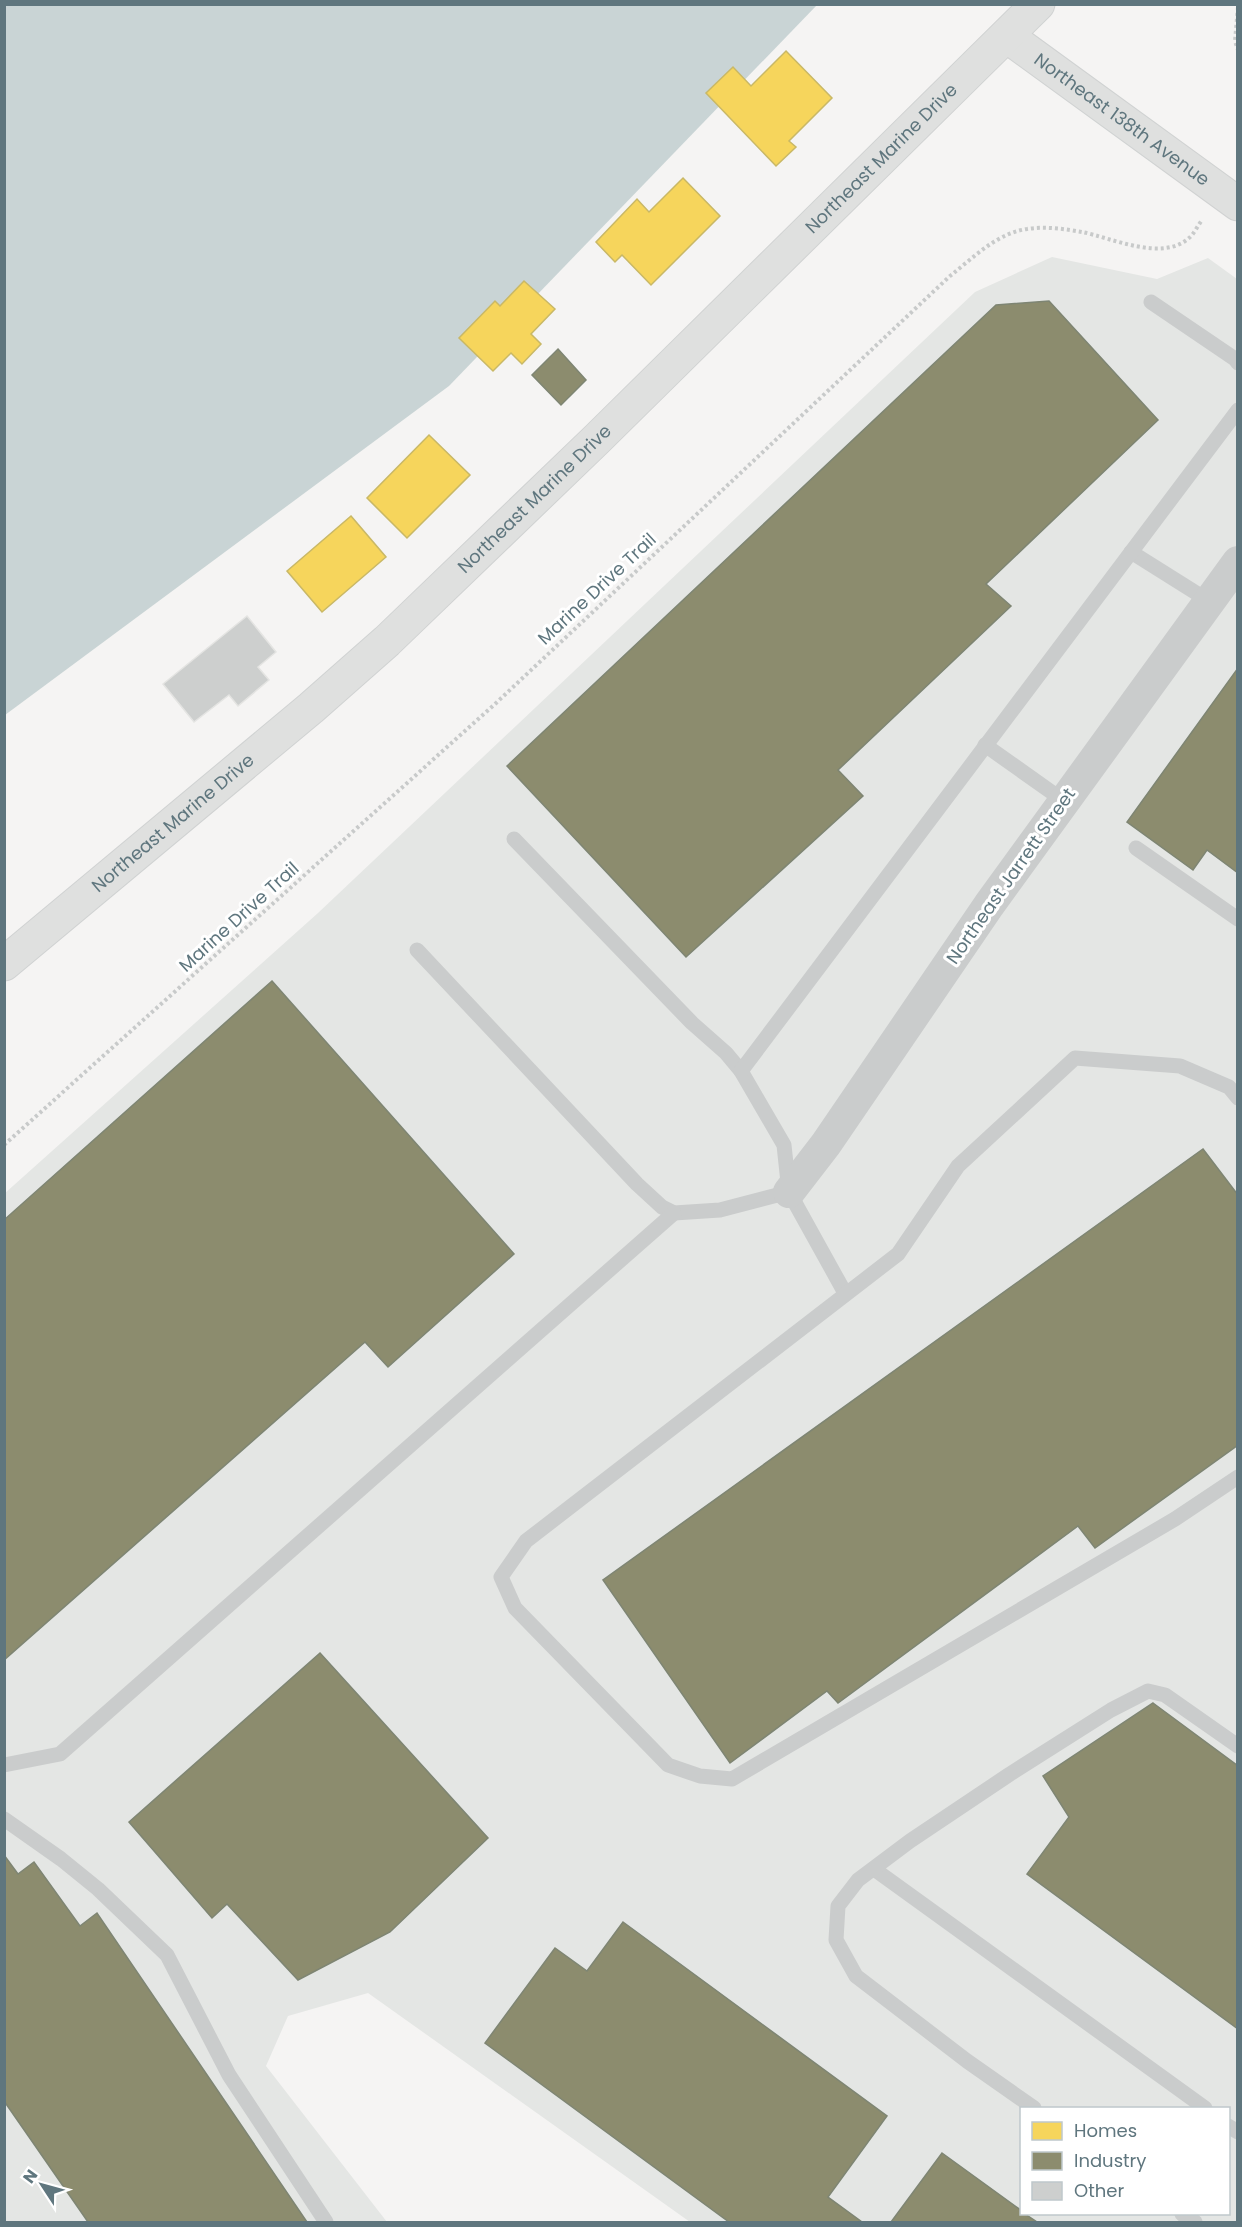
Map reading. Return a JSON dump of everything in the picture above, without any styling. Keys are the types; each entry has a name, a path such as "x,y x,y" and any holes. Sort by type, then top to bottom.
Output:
{"main road":[{"name":"Northeast Marine Drive","path":"4,964 311,708 387,641 597,439 1038,4"},
{"name":"Northeast 138th Avenue","path":"1007,36 1230,198"}],"street":[{"name":"Northeast Jarrett Street","path":"789,1192 826,1144 989,904 1238,562"}],"lane":[{"path":"1151,302 1235,358 1238,363"},
{"path":"741,1071 1238,410"},
{"path":"1131,552 1209,601"},
{"path":"985,745 1064,801"},
{"path":"514,839 692,1023 726,1053 741,1071 784,1145 789,1192 845,1293"},
{"path":"1136,848 1238,919"},
{"path":"417,950 637,1184 662,1207 674,1213 720,1210 789,1192"},
{"path":"1238,1098 1229,1087 1180,1066 1074,1058 958,1166 898,1254 526,1541 501,1577 515,1608 668,1765 700,1776 732,1779 1176,1519 1238,1477"},
{"path":"4,1765 60,1754 674,1213"},
{"path":"1031,2107 856,1976 836,1940 838,1906 858,1880 910,1841 1010,1774 1112,1710 1148,1691 1165,1695 1238,1746"},
{"path":"4,1819 61,1859 98,1889 166,1955 229,2075 326,2223"},
{"path":"874,1869 1202,2107"}],"path":[{"path":"1238,7 1235,41 1238,50"},
{"name":"Marine Drive Trail","path":"4,1145 495,704 950,276 1002,236 1027,229 1053,228 1082,232 1144,248 1167,248 1188,239 1230,198"}],"shaded area":[{"path":"5,5 817,5 449,386 5,715"},
{"path":"1052,257 1157,279 1208,258 1237,279 1237,2222 690,2222 368,1993 288,2016 266,2066 387,2222 5,2222 4,1194 318,913 975,292"}],"building: Homes":[{"path":"786,51 832,98 789,141 796,147 776,166 706,93 733,67 751,86"},
{"path":"683,178 720,216 651,285 622,255 615,262 596,242 637,199 649,212"},
{"path":"524,281 555,309 531,334 541,344 522,364 511,353 493,371 459,338 495,301 500,306"},
{"path":"429,435 470,475 407,538 367,498"},
{"path":"351,516 386,557 322,612 287,571"}],"building: Industry":[{"path":"1049,301 1158,420 986,584 1011,606 838,770 863,796 686,957 507,766 996,305"},
{"path":"558,349 586,380 561,405 532,375"},
{"path":"1238,668 1238,873 1207,850 1193,870 1127,822"},
{"path":"272,981 514,1254 388,1367 365,1342 4,1660 4,1220"},
{"path":"1203,1149 1238,1195 1238,1445 1095,1548 1078,1526 838,1703 827,1691 730,1763 603,1580"},
{"path":"320,1653 488,1838 390,1932 298,1980 227,1904 212,1918 129,1822"},
{"path":"1153,1703 1238,1766 1238,2029 1027,1874 1069,1817 1043,1776"},
{"path":"4,1855 18,1874 34,1862 80,1926 97,1913 307,2222 88,2222 4,2101"},
{"path":"623,1922 887,2116 828,2197 862,2222 729,2222 485,2043 555,1948 587,1971"},
{"path":"942,2153 1020,2210 1020,2215 1026,2215 1037,2222 891,2222"}],"building: Other":[{"path":"247,616 276,652 258,667 269,680 238,706 229,695 194,722 163,684"}]}
